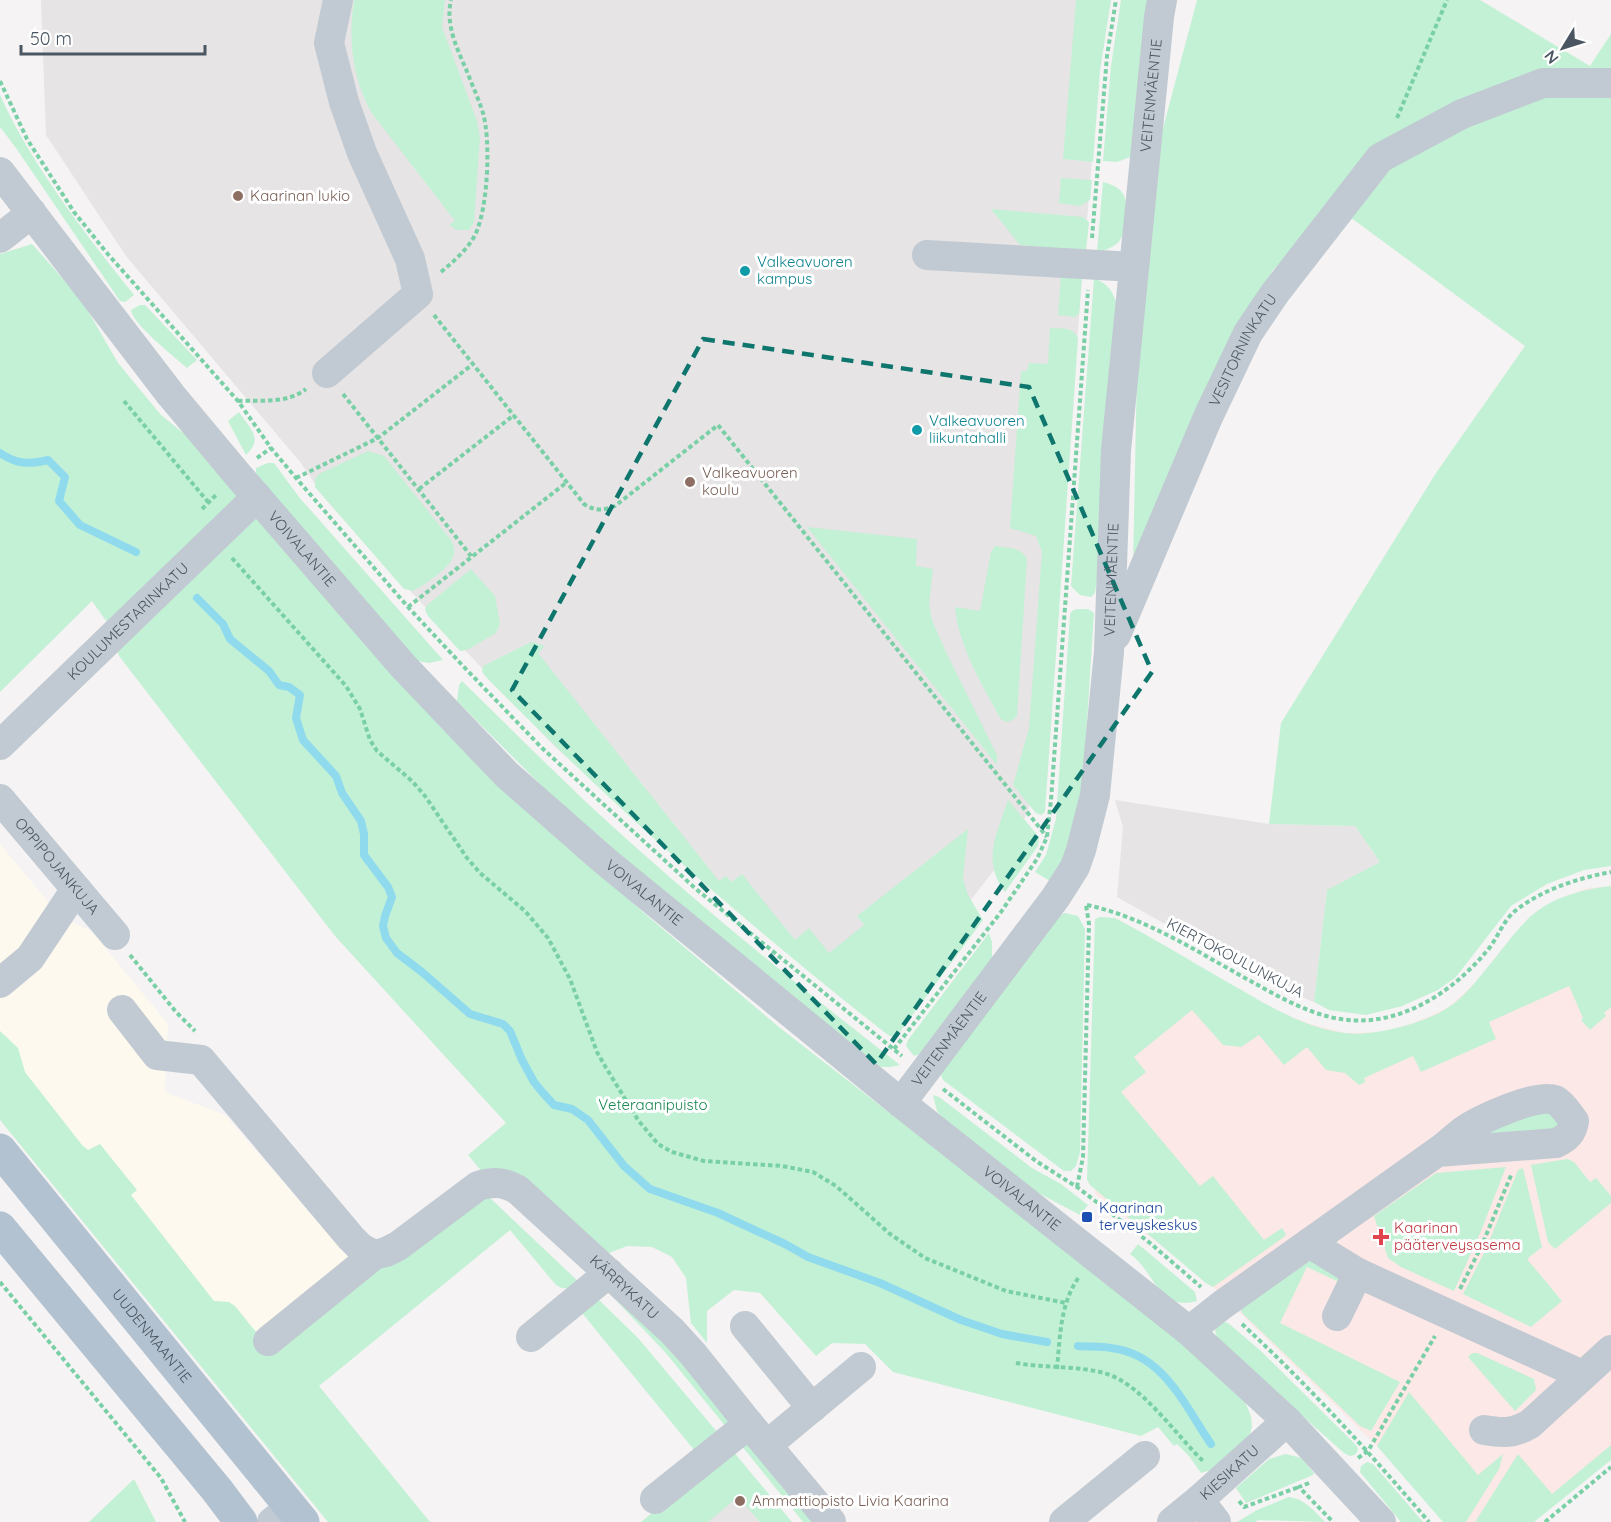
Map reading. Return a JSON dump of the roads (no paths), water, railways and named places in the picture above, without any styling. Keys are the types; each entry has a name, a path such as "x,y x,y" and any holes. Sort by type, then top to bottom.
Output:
{"main road":[{"name":"UUDENMAANTIE","path":"0,1150 289,1517"},
{"path":"0,1228 241,1522"}],"street":[{"path":"327,373 418,294 410,259 362,153 344,102 329,44 338,0"},
{"name":"VEITENMÄENTIE","path":"901,1103 1056,897 1075,867 1095,795 1109,652 1116,450 1162,0"},
{"name":"VESITORNINKATU","path":"1109,652 1208,417 1248,333 1275,293 1380,158 1462,114 1543,83 1611,83"},
{"name":"VOIVALANTIE","path":"0,172 171,395 403,666 506,774 605,861 901,1103 1189,1331 1287,1421 1381,1522"},
{"path":"0,238 32,213"},
{"path":"927,255 1134,267"},
{"name":"KOULUMESTARINKATU","path":"0,745 257,497"},
{"name":"OPPIPOJANKUJA","path":"0,799 115,935"},
{"path":"0,983 30,958 76,889"},
{"path":"122,1011 157,1055 201,1060 351,1238 361,1248 374,1254"},
{"path":"1189,1331 1437,1152"},
{"name":"KÄRRYKATU","path":"268,1341 374,1254 386,1252 398,1246 478,1186 491,1182 505,1183 518,1190 672,1330 831,1522"},
{"path":"1309,1243 1358,1273 1582,1375"},
{"path":"531,1337 609,1273"},
{"path":"1337,1316 1358,1273"},
{"path":"745,1326 812,1408"},
{"path":"1484,1430 1504,1434 1518,1431 1530,1424 1611,1350"},
{"path":"656,1499 758,1435 812,1408 861,1367"},
{"name":"KIESIKATU","path":"1172,1522 1208,1511 1287,1421"},
{"path":"1064,1522 1145,1456"}],"waterway":[{"path":"0,453 23,462 34,463 48,460 65,477 59,501 80,525 136,552"},
{"path":"197,598 223,624 230,639 269,671 279,685 289,687 300,695 296,718 303,740 336,776 342,793 361,821 364,834 364,855 388,887 392,897 383,926 386,938 397,953 470,1014 503,1024 510,1031 534,1082 554,1105 572,1109 588,1120 624,1166 650,1189 718,1213 808,1257 880,1283 961,1320 1002,1334 1047,1342"},
{"path":"1078,1346 1111,1348 1129,1352 1145,1360 1171,1384 1211,1444"}],"place":[{"name":"Kaarinan lukio","path":"238,196"},
{"name":"Valkeavuoren kampus","path":"745,271"},
{"name":"Valkeavuoren liikuntahalli","path":"917,430"},
{"name":"Valkeavuoren koulu","path":"690,482"},
{"name":"Kaarinan terveyskeskus","path":"1087,1217"},
{"name":"Kaarinan pääterveysasema","path":"1381,1237"},
{"name":"Ammattiopisto Livia Kaarina","path":"740,1501"}],"park label":[{"name":"Veteraanipuisto","path":"653,1105"}]}
